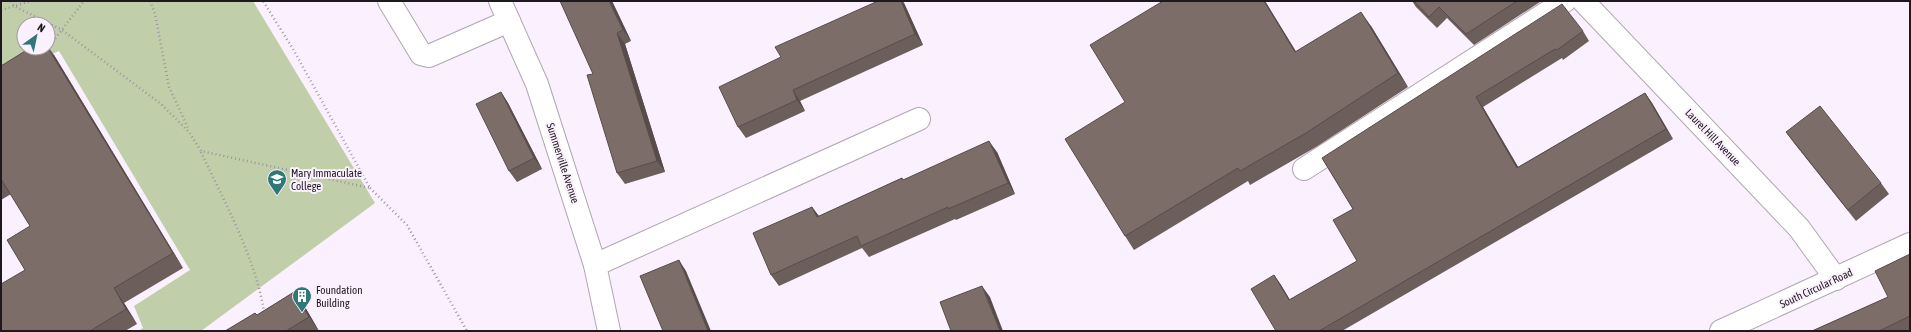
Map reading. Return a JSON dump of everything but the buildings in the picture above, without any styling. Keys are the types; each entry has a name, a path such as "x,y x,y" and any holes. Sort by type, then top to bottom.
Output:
{"street":[{"path":"389,1 421,54 429,56 509,21"},
{"name":"Summerville Avenue","path":"500,1 537,84 595,265 609,331"},
{"path":"1304,169 1565,1"},
{"name":"Laurel Hill Avenue","path":"1583,1 1799,228 1836,279"},
{"path":"595,265 919,119"},
{"name":"South Circular Road","path":"1721,331 1910,244"}],"path":[{"path":"11,1 14,6 62,30 161,104 189,132"},
{"path":"1,10 31,1"},
{"path":"56,38 84,1"},
{"path":"150,1 155,14 169,87 189,132 201,152 233,220 258,282 264,313"},
{"path":"262,1 293,49 370,188 407,226 467,331"},
{"path":"201,152 370,188"}],"green space":[{"path":"3,1 253,1 375,203 201,331 138,331 143,328 134,306 190,270 59,51 56,52 56,16 16,16 16,56 47,56 6,74 1,66 1,2"}],"place":[{"name":"Mary Immaculate College","path":"277,196"},
{"name":"Foundation Building","path":"302,313"}]}
